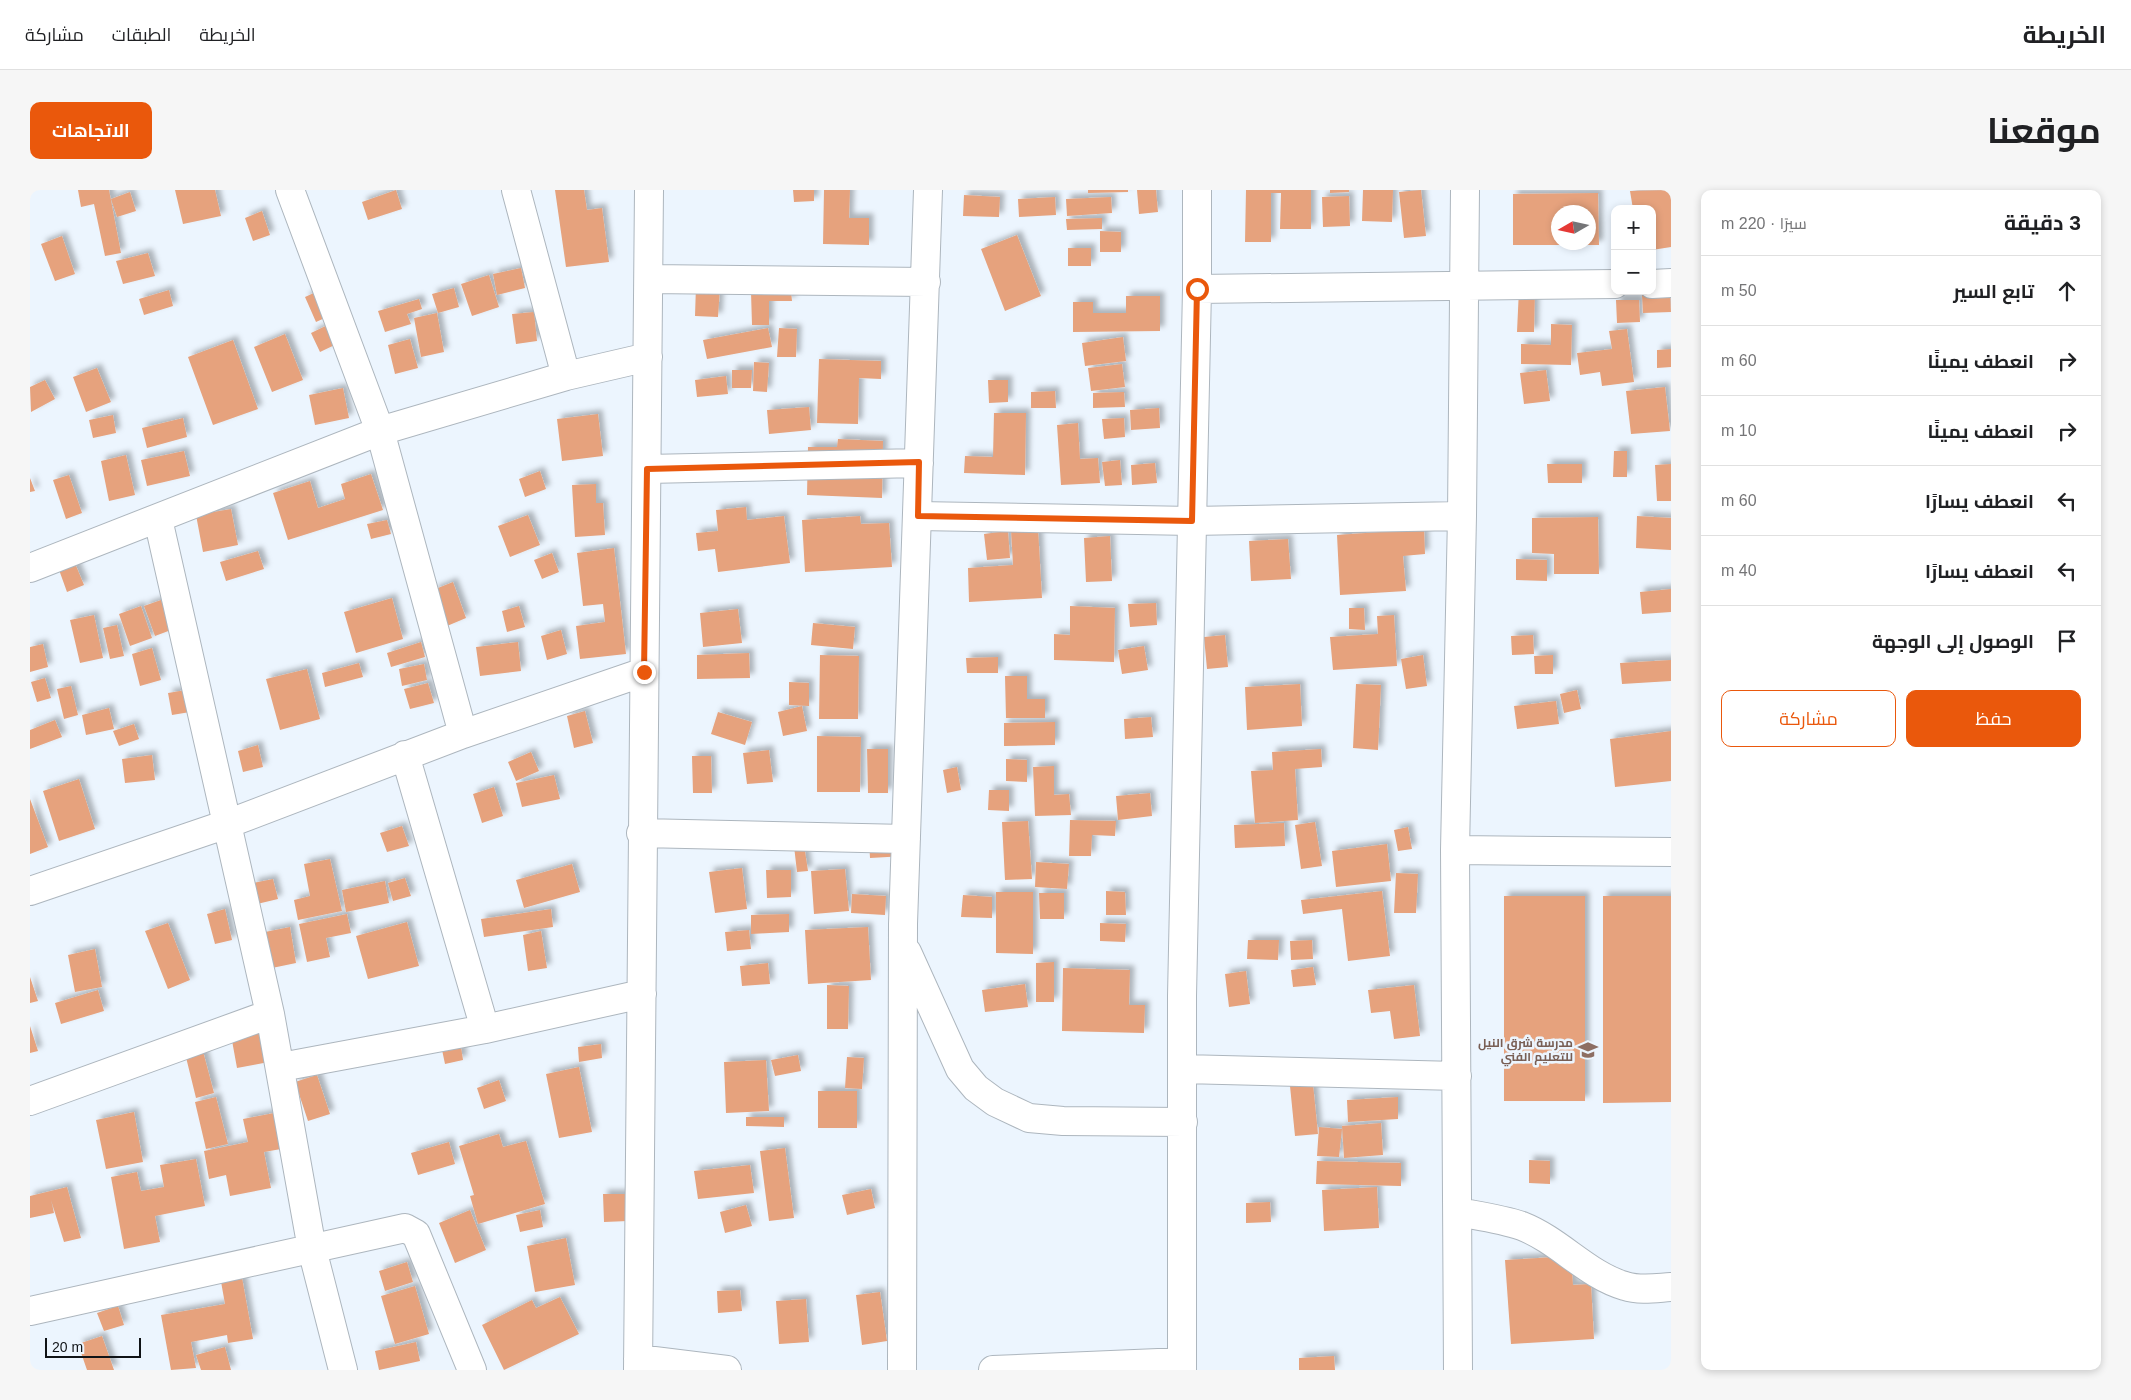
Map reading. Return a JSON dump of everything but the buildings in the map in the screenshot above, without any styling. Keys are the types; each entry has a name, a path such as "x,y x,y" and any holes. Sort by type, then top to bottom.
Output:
{"street":[{"path":"290,190 380,431 463,734"},
{"path":"516,190 566,376"},
{"path":"649,190 641,834 642,994 638,1364 727,1370"},
{"path":"902,1370 903,944 928,190"},
{"path":"993,1370 1182,1366 1182,996 1197,289 1197,190"},
{"path":"1458,1370 1456,850 1462,516 1464,190"},
{"path":"649,279 926,282"},
{"path":"1656,284 1671,283"},
{"path":"1197,289 1611,284"},
{"path":"30,568 380,431 566,376 648,357"},
{"path":"647,469 919,462"},
{"path":"918,516 1192,521 1462,516"},
{"path":"158,519 270,1014 312,1249 343,1370"},
{"path":"30,892 227,824 463,734 644,672"},
{"path":"405,756 485,1028"},
{"path":"641,834 906,838"},
{"path":"1456,850 1671,852"},
{"path":"903,944 960,1069 976,1088 995,1102 1029,1118 1064,1121 1183,1122"},
{"path":"280,1067 485,1028 642,994"},
{"path":"30,1101 270,1014"},
{"path":"1183,1069 1457,1076"},
{"path":"1458,1212 1523,1226 1555,1243 1608,1280 1626,1287 1646,1290 1671,1287"},
{"path":"30,1311 312,1249 398,1228 411,1230 416,1234 472,1370"}],"place":[{"name":"مدرسة شرق النيل للتعليم الفني","path":"1588,1050"}],"route":[{"path":"644,672 647,469 919,462 918,516 1192,521 1197,289"}]}
